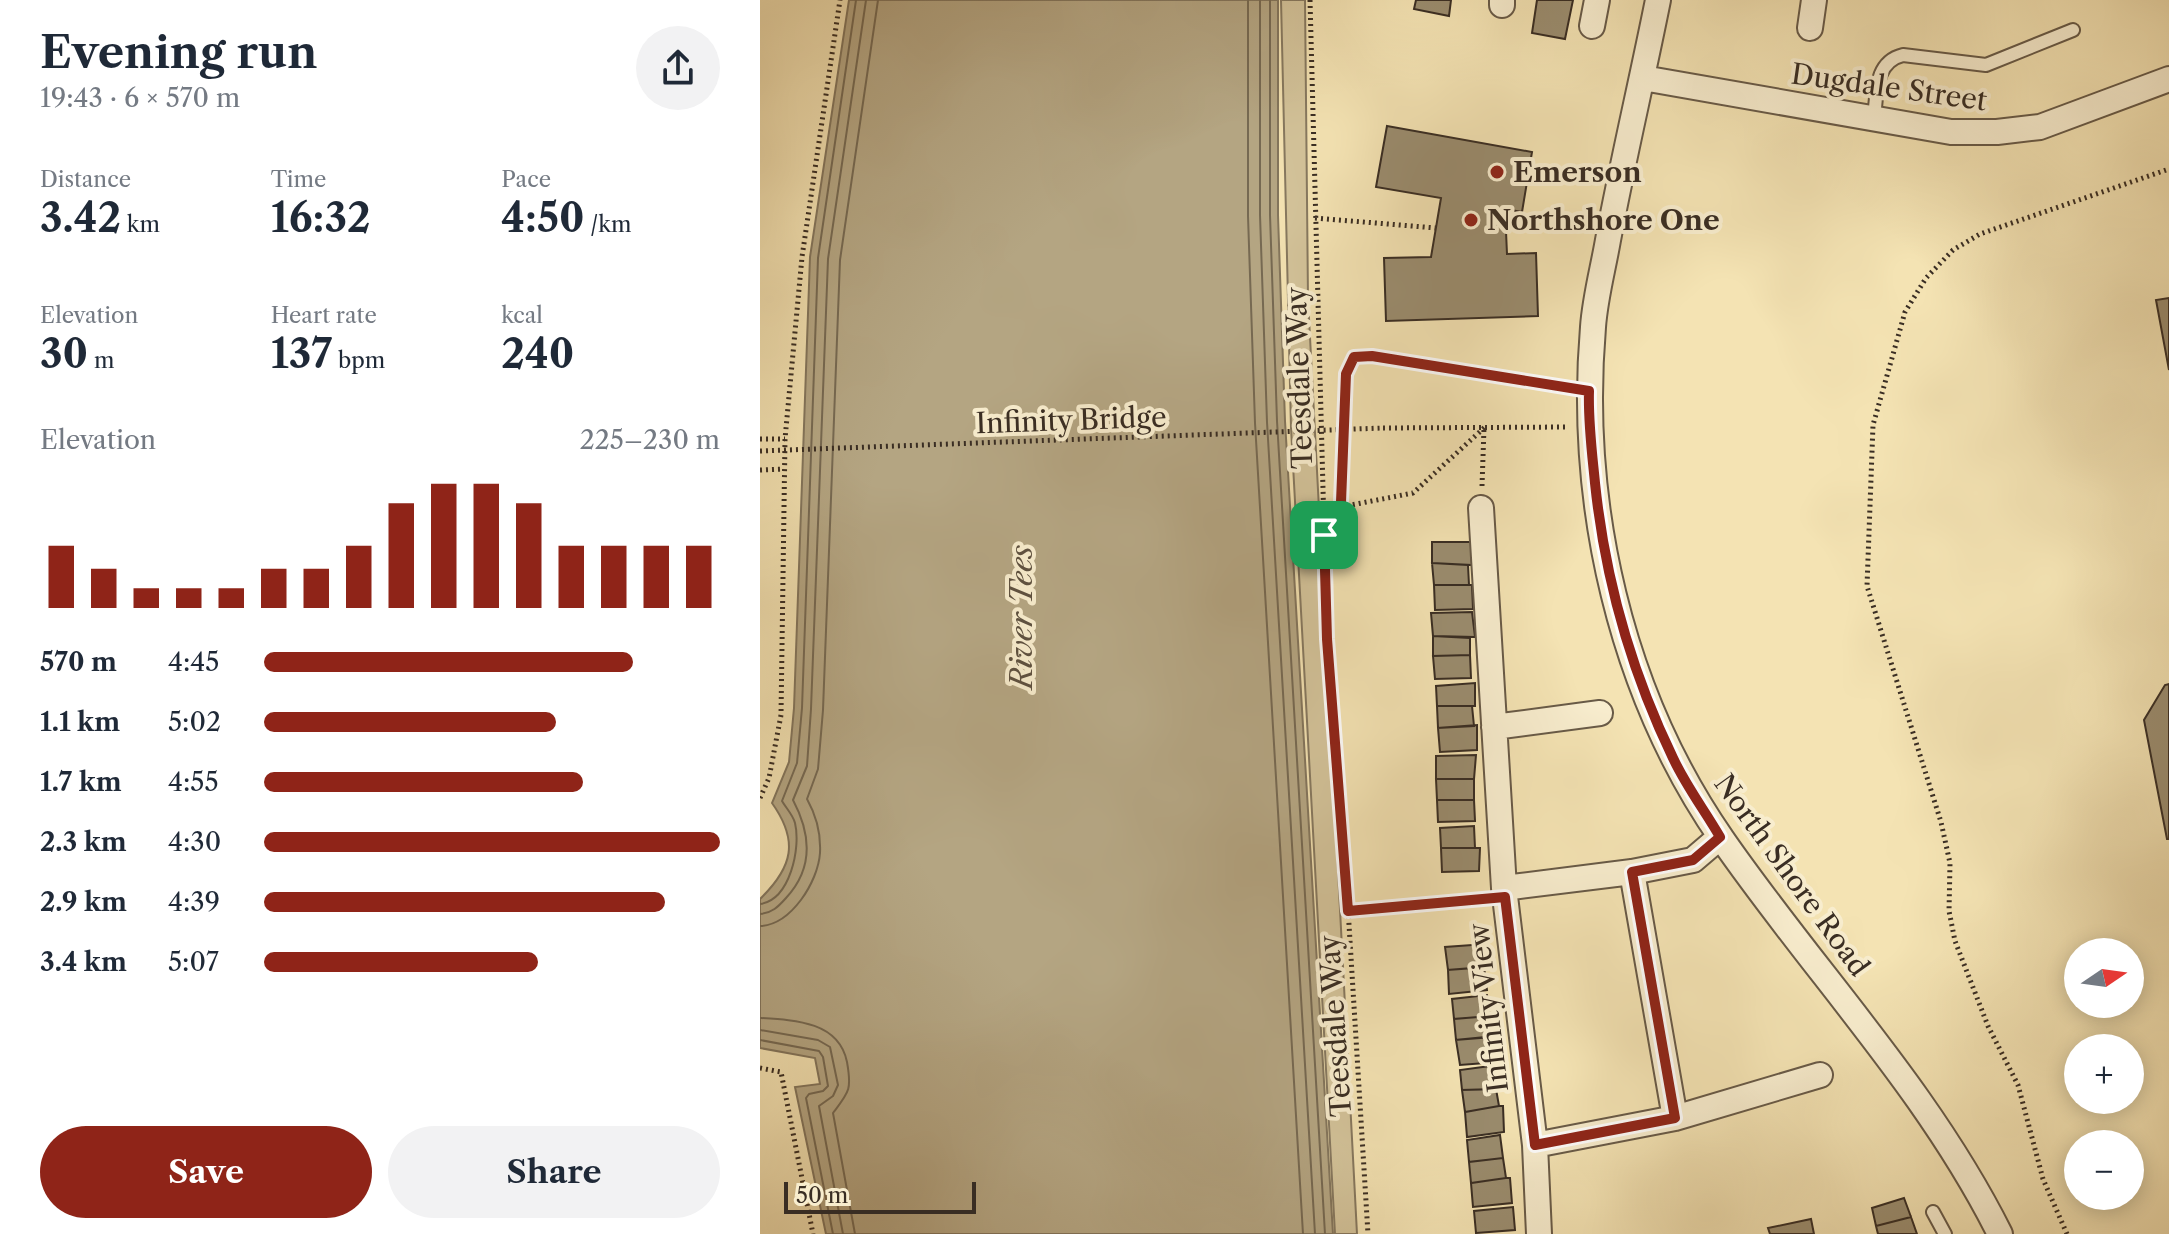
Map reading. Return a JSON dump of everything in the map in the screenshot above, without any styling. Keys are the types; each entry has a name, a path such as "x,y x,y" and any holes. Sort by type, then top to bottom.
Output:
{"street":[{"path":"1592,26 1597,0"},
{"name":"North Shore Road","path":"1658,0 1593,324 1589,427 1599,519 1616,608 1637,675 1674,761 1720,837 1917,1094 1960,1161 2000,1234"},
{"path":"1810,28 1814,0"},
{"name":"Dugdale Street","path":"1643,78 1951,132 1997,132 2040,127 2169,79"},
{"name":"Infinity View","path":"1481,508 1504,893 1535,1145 1539,1234"},
{"path":"1494,727 1600,713"},
{"path":"1504,893 1693,860 1720,837"},
{"path":"1632,872 1675,1118"},
{"path":"1535,1145 1675,1118 1820,1075"}],"lane":[{"path":"1874,119 1881,70 1892,57 1903,55 1986,65 2073,30"},
{"path":"1933,1212 1945,1234"}],"path":[{"path":"760,798 769,778 781,715 785,439 802,257 840,0"},
{"name":"Teesdale Way","path":"1310,0 1327,639 1368,1234"},
{"path":"2067,1234 2043,1179 2018,1085 1988,1026 1955,941 1949,911 1950,863 1941,822 1867,586 1873,425 1905,312 1926,278 1953,250 1980,234 2169,169"},
{"path":"1315,218 1436,228"},
{"path":"1324,535 1340,528 1346,374 1354,357 1372,356 1589,391"},
{"path":"1341,507 1413,493 1485,427"},
{"path":"1481,508 1485,427"},
{"name":"Infinity Bridge","path":"760,451 1383,428 1589,427"},
{"path":"760,439 785,439"},
{"path":"760,470 784,469"},
{"path":"1348,911 1504,893"},
{"path":"760,1068 781,1072 813,1234"}],"shaded area":[{"path":"1281,0 1305,0 1308,299 1357,1234 1335,1234 1291,428"}],"water":[{"name":"River Tees","path":"849,0 1278,0 1278,215 1285,421 1333,1234 826,1234 795,1087 820,1084 815,1058 760,1048 760,899 780,876 788,853 786,830 772,803 789,762 794,708 810,257"}],"building":[{"path":"1416,0 1451,0 1449,16 1414,9"},
{"path":"1537,0 1573,0 1565,39 1532,33"},
{"name":"Northshore One","path":"1387,126 1532,152 1522,212 1505,209 1507,254 1536,253 1538,316 1386,321 1384,258 1431,257 1441,198 1376,187"},
{"path":"2169,298 2169,370 2156,300"},
{"path":"1432,542 1471,542 1472,565 1432,563"},
{"path":"1432,563 1468,565 1469,585 1434,585"},
{"path":"1434,585 1472,585 1473,609 1435,610"},
{"path":"1472,612 1475,637 1433,636 1431,613"},
{"path":"1433,636 1470,638 1470,655 1433,656"},
{"path":"1470,655 1471,678 1435,679 1433,656"},
{"path":"1475,683 1475,706 1437,706 1436,686"},
{"path":"2169,684 2167,839 2144,720 2165,685"},
{"path":"1437,706 1472,706 1474,726 1438,728"},
{"path":"1477,725 1477,750 1440,752 1438,728"},
{"path":"1476,755 1474,779 1436,779 1436,756"},
{"path":"1436,779 1474,779 1474,800 1437,800"},
{"path":"1437,800 1474,800 1475,821 1438,822"},
{"path":"1474,826 1475,848 1441,848 1440,828"},
{"path":"1441,848 1480,848 1479,871 1442,872"},
{"path":"1486,944 1488,967 1448,970 1445,947"},
{"path":"1484,967 1487,990 1449,994 1448,970"},
{"path":"1487,995 1490,1016 1454,1019 1452,999"},
{"path":"1490,1016 1492,1037 1456,1040 1454,1019"},
{"path":"1495,1036 1498,1062 1460,1065 1456,1040"},
{"path":"1498,1065 1500,1089 1462,1090 1460,1070"},
{"path":"1496,1089 1499,1106 1465,1112 1462,1090"},
{"path":"1503,1106 1504,1132 1467,1137 1465,1112"},
{"path":"1500,1135 1503,1158 1469,1162 1467,1140"},
{"path":"1503,1158 1506,1178 1471,1183 1469,1162"},
{"path":"1510,1178 1512,1203 1473,1207 1471,1183"},
{"path":"1904,1198 1911,1217 1876,1226 1872,1208"},
{"path":"1513,1207 1515,1230 1476,1233 1474,1211"},
{"path":"1911,1217 1917,1234 1878,1234 1876,1226"},
{"path":"1811,1219 1814,1234 1770,1234 1768,1228"}],"place":[{"name":"Emerson","path":"1497,172"},
{"name":"Northshore One","path":"1471,220"}],"route":[{"path":"1372,356 1589,391 1589,427 1599,519 1616,608 1637,675 1674,761 1720,837 1693,860 1632,872 1675,1118 1535,1145 1505,897 1348,911 1327,639 1324,535 1340,528 1346,374 1354,357 1372,356"}]}
